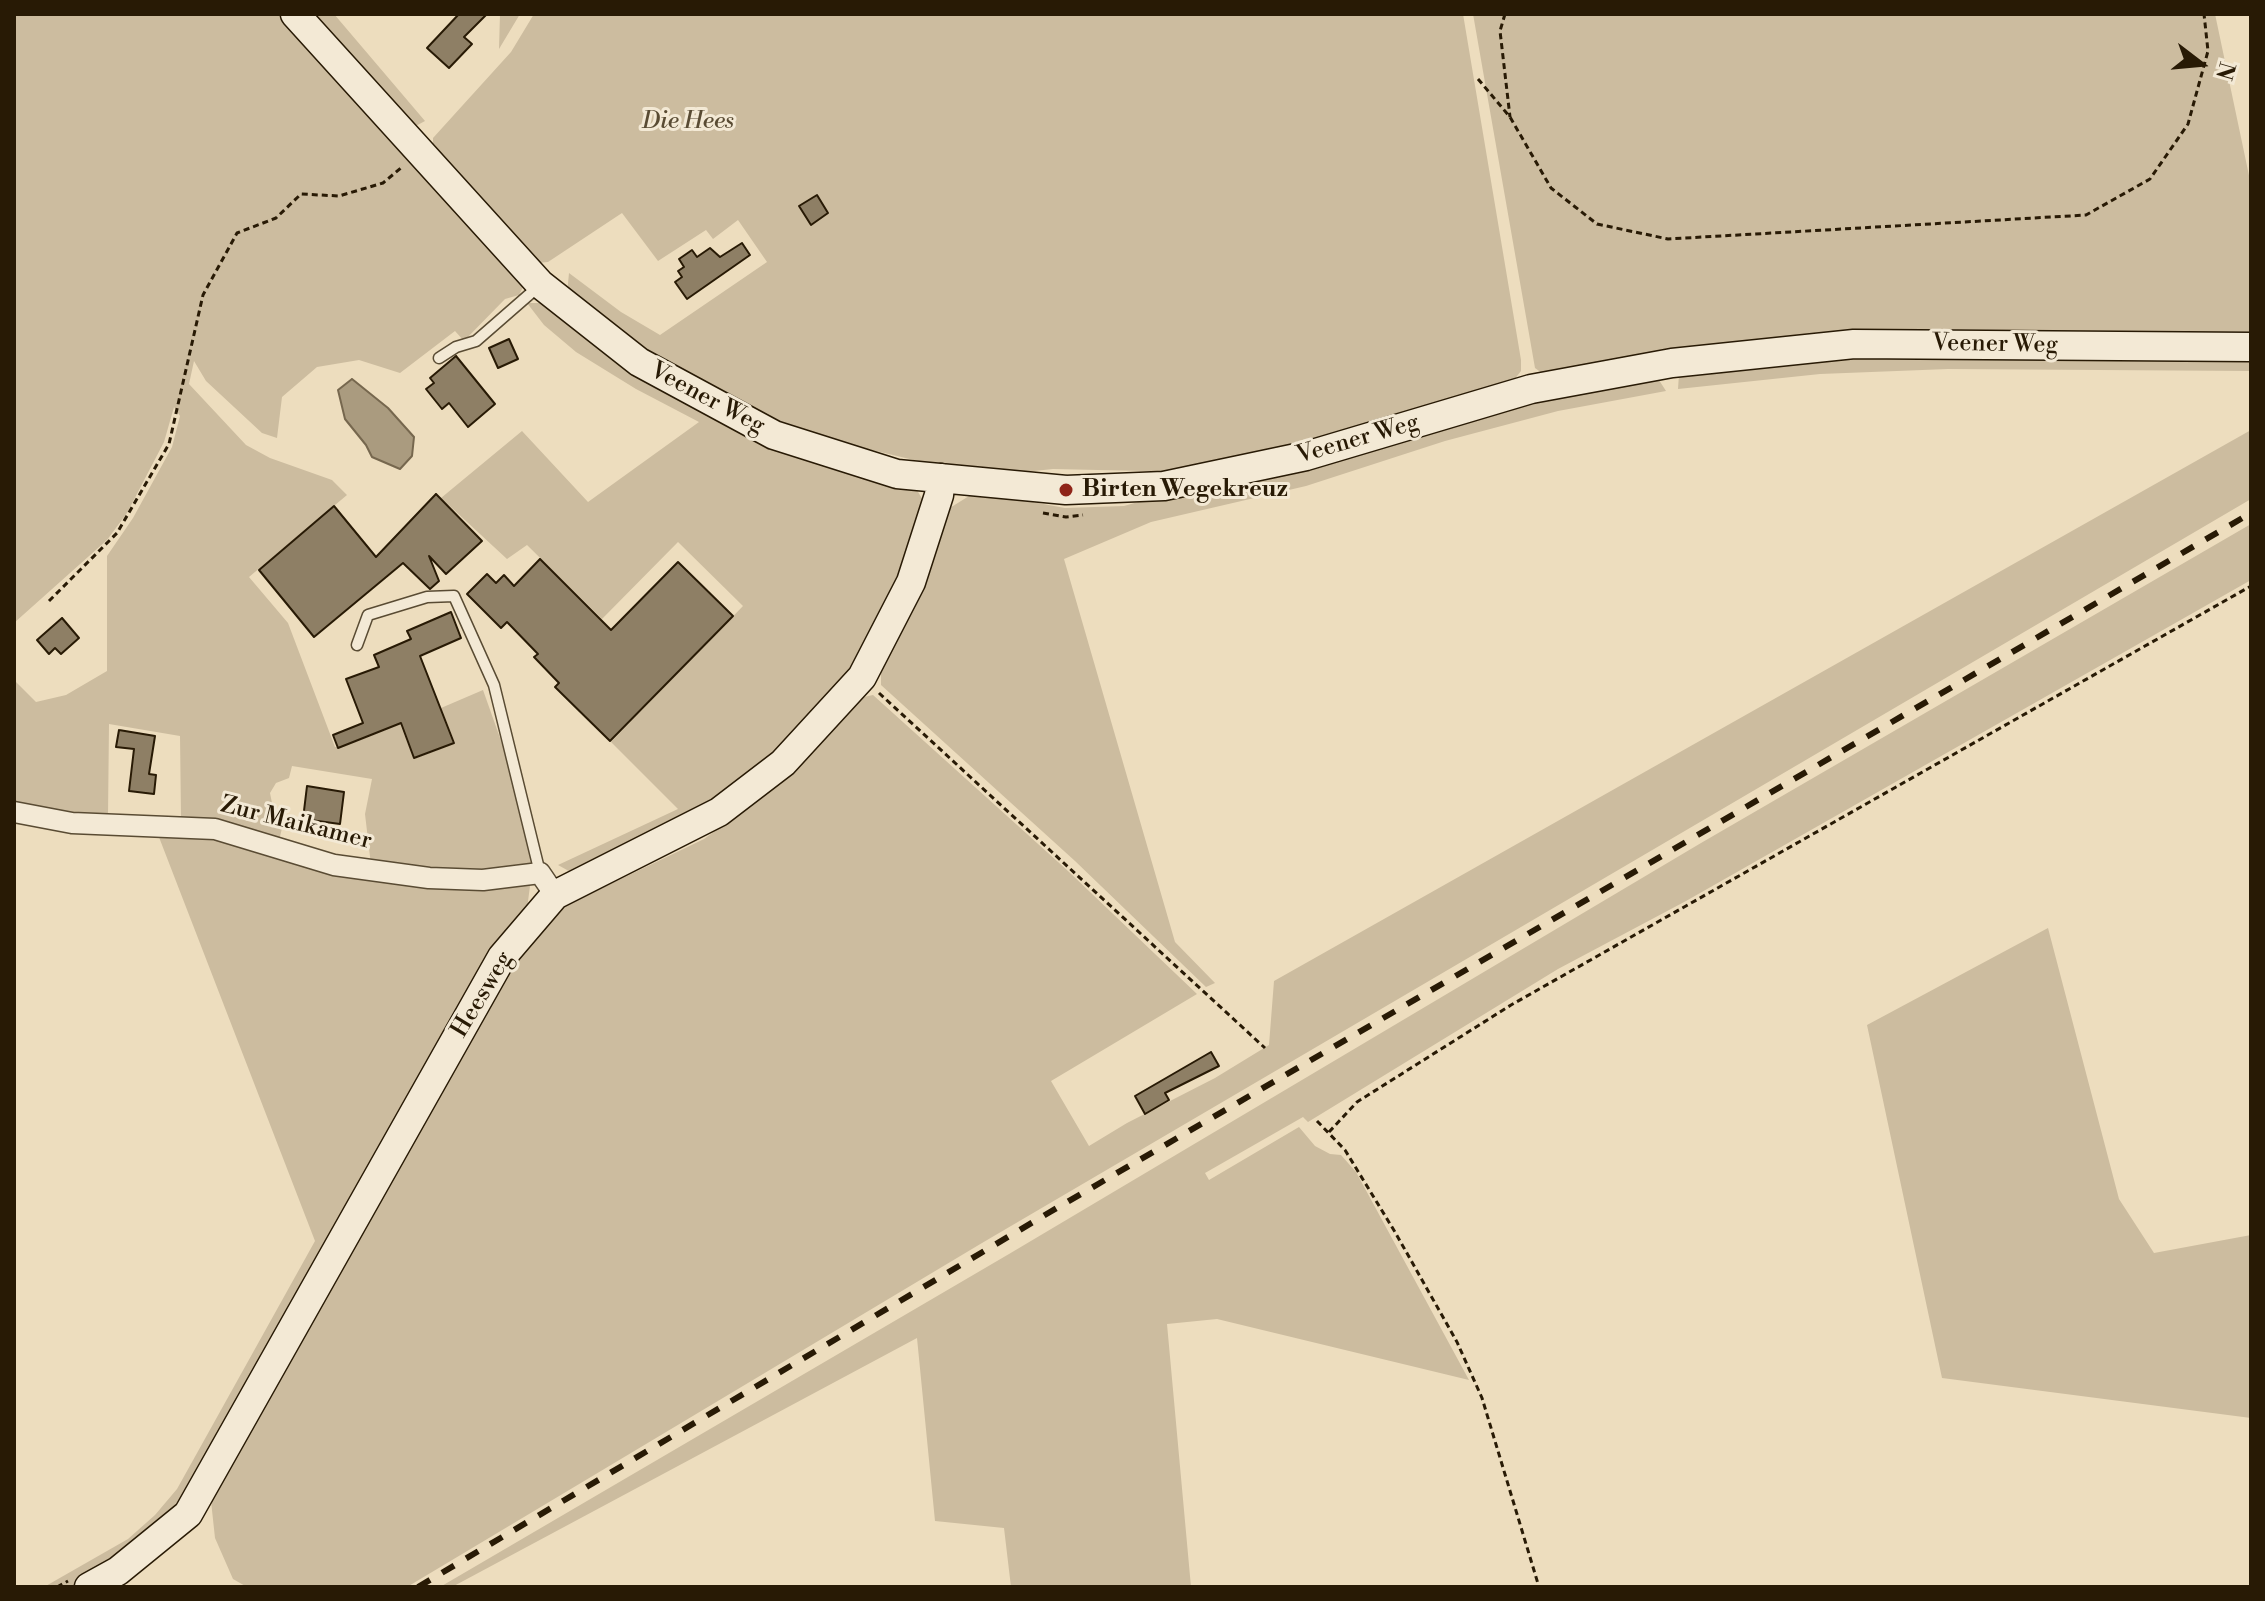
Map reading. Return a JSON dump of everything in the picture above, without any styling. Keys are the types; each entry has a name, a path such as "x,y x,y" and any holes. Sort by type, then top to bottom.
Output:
{"main road":[{"name":"Veener Weg","path":"295,14 540,284 639,362 774,435 897,474 1066,490 1164,486 1306,456 1531,389 1672,363 1854,344 2251,347"},
{"name":"Heesweg","path":"89,1587 118,1571 188,1514 502,957 548,884 719,812 783,763 862,677 911,582 939,495 941,478"}],"street":[{"name":"Zur Maikamer","path":"14,812 72,823 215,829 334,865 429,878 548,884"}],"lane":[{"path":"439,358 456,347 476,341 540,284"},
{"path":"357,645 368,615 427,597 454,596 494,685 548,884"}],"path":[{"path":"1505,14 1500,31 1510,117"},
{"path":"1478,79 1510,117 1551,188 1597,224 1668,239 2086,215 2150,179 2188,124 2208,51 2204,14"},
{"path":"49,601 117,533 169,444 203,295 237,233 276,218 301,194 339,196 383,183 408,162"},
{"path":"1038,512 1066,517 1089,514"},
{"path":"1329,1132 1357,1102 1511,1005 2251,586"},
{"path":"862,677 1265,1048"},
{"path":"1317,1121 1345,1150 1457,1342 1482,1398 1539,1587"}],"green space":[{"path":"14,14 282,14 525,283 519,295 505,299 464,341 455,331 400,373 359,360 317,367 282,397 277,438 262,433 206,381 194,361 189,384 246,445 270,458 332,480 347,495 249,577 288,623 335,747 400,724 414,759 455,743 441,708 483,690 505,752 533,868 484,873 371,865 365,814 372,779 292,766 289,778 276,783 270,793 273,808 285,815 279,841 216,820 181,817 180,736 109,724 108,815 76,817 14,807 14,680 36,702 66,695 107,671 107,556 133,518 172,447 180,416 174,407 164,442 127,513 107,540 14,623"},
{"path":"310,14 334,14 425,121 412,128"},
{"path":"500,14 520,14 499,49"},
{"name":"Die Hees","path":"534,14 1463,14 1521,371 1510,385 1301,446 1188,472 1053,469 996,475 935,465 838,442 757,415 664,363 567,294 569,273 621,312 660,335 767,262 738,220 713,239 706,230 658,261 622,213 548,262 537,263 433,155 433,138 511,52"},
{"path":"1473,14 2215,14 2251,185 2251,336 1846,335 1546,376 1535,368"},
{"path":"527,303 545,303 612,355 914,485 924,502 918,538 840,690 738,790 576,875 558,865 678,809 611,742 743,606 678,542 602,619 527,545 507,559 441,498 522,431 588,502 699,422 636,389 576,352 544,325"},
{"path":"2251,357 2251,371 1948,369 1820,374 1678,389 1679,374 1851,358"},
{"path":"1657,377 1666,391 1558,411 1445,441 1306,486 1151,522 1064,559 1175,942 1215,983 1206,987 1075,861 881,685 881,669 945,511 969,496 994,495 1065,508 1124,506 1163,495 1239,485 1539,400"},
{"path":"2251,430 2251,499 982,1243 407,1587 247,1587 233,1579 215,1538 211,1501 490,994 556,907 569,904 704,839 740,813 855,699 873,695 1068,871 1197,994 1051,1081 1089,1146 1269,1045 1274,981"},
{"path":"2251,524 2251,580 1686,901 1558,969 1308,1122 1303,1117 1205,1173 1209,1180 1299,1127 1315,1146 1330,1154 1341,1155 1356,1172 1469,1380 1217,1319 1167,1324 1191,1587 1011,1587 1004,1528 935,1521 917,1338 452,1587 440,1587 1701,843"},
{"path":"157,832 183,833 517,881 530,886 527,909 183,1504 105,1568 71,1587 44,1587 128,1539 155,1515 177,1489 315,1241"},
{"path":"2048,928 2119,1199 2154,1253 2251,1235 2251,1418 1942,1378 1867,1025"}],"shaded area":[{"path":"352,379 388,408 414,437 412,456 400,469 372,457 345,419 338,390"}],"building":[{"path":"459,14 487,14 464,37 472,44 449,68 427,48"},
{"path":"817,195 828,213 811,225 799,206"},
{"path":"742,243 750,255 687,299 675,282 682,277 678,271 684,267 679,259 692,250 697,257 710,248 720,257"},
{"path":"509,339 518,359 498,368 489,348"},
{"path":"456,356 495,404 468,427 449,403 442,409 426,389 434,383 430,378"},
{"path":"436,494 482,541 446,574 429,556 439,581 430,589 403,563 314,637 259,570 334,506 376,557"},
{"path":"540,559 611,630 678,562 733,616 610,741 555,687 559,683 534,657 538,654 507,622 501,628 467,594 487,574 496,583 504,575 514,586"},
{"path":"451,612 461,638 420,656 454,743 414,758 401,723 338,748 333,735 363,723 346,679 379,667 374,655 411,639 407,631"},
{"path":"62,618 79,638 61,654 55,648 49,654 37,640"},
{"path":"119,730 155,736 149,774 156,775 154,794 129,791 134,749 116,747"},
{"path":"307,786 344,792 340,824 303,819"},
{"path":"1211,1052 1219,1066 1165,1093 1169,1100 1145,1114 1135,1096"}],"railway":[{"path":"418,1587 1050,1212 2251,513"}],"place":[{"name":"Birten Wegekreuz","path":"1066,490"}]}
